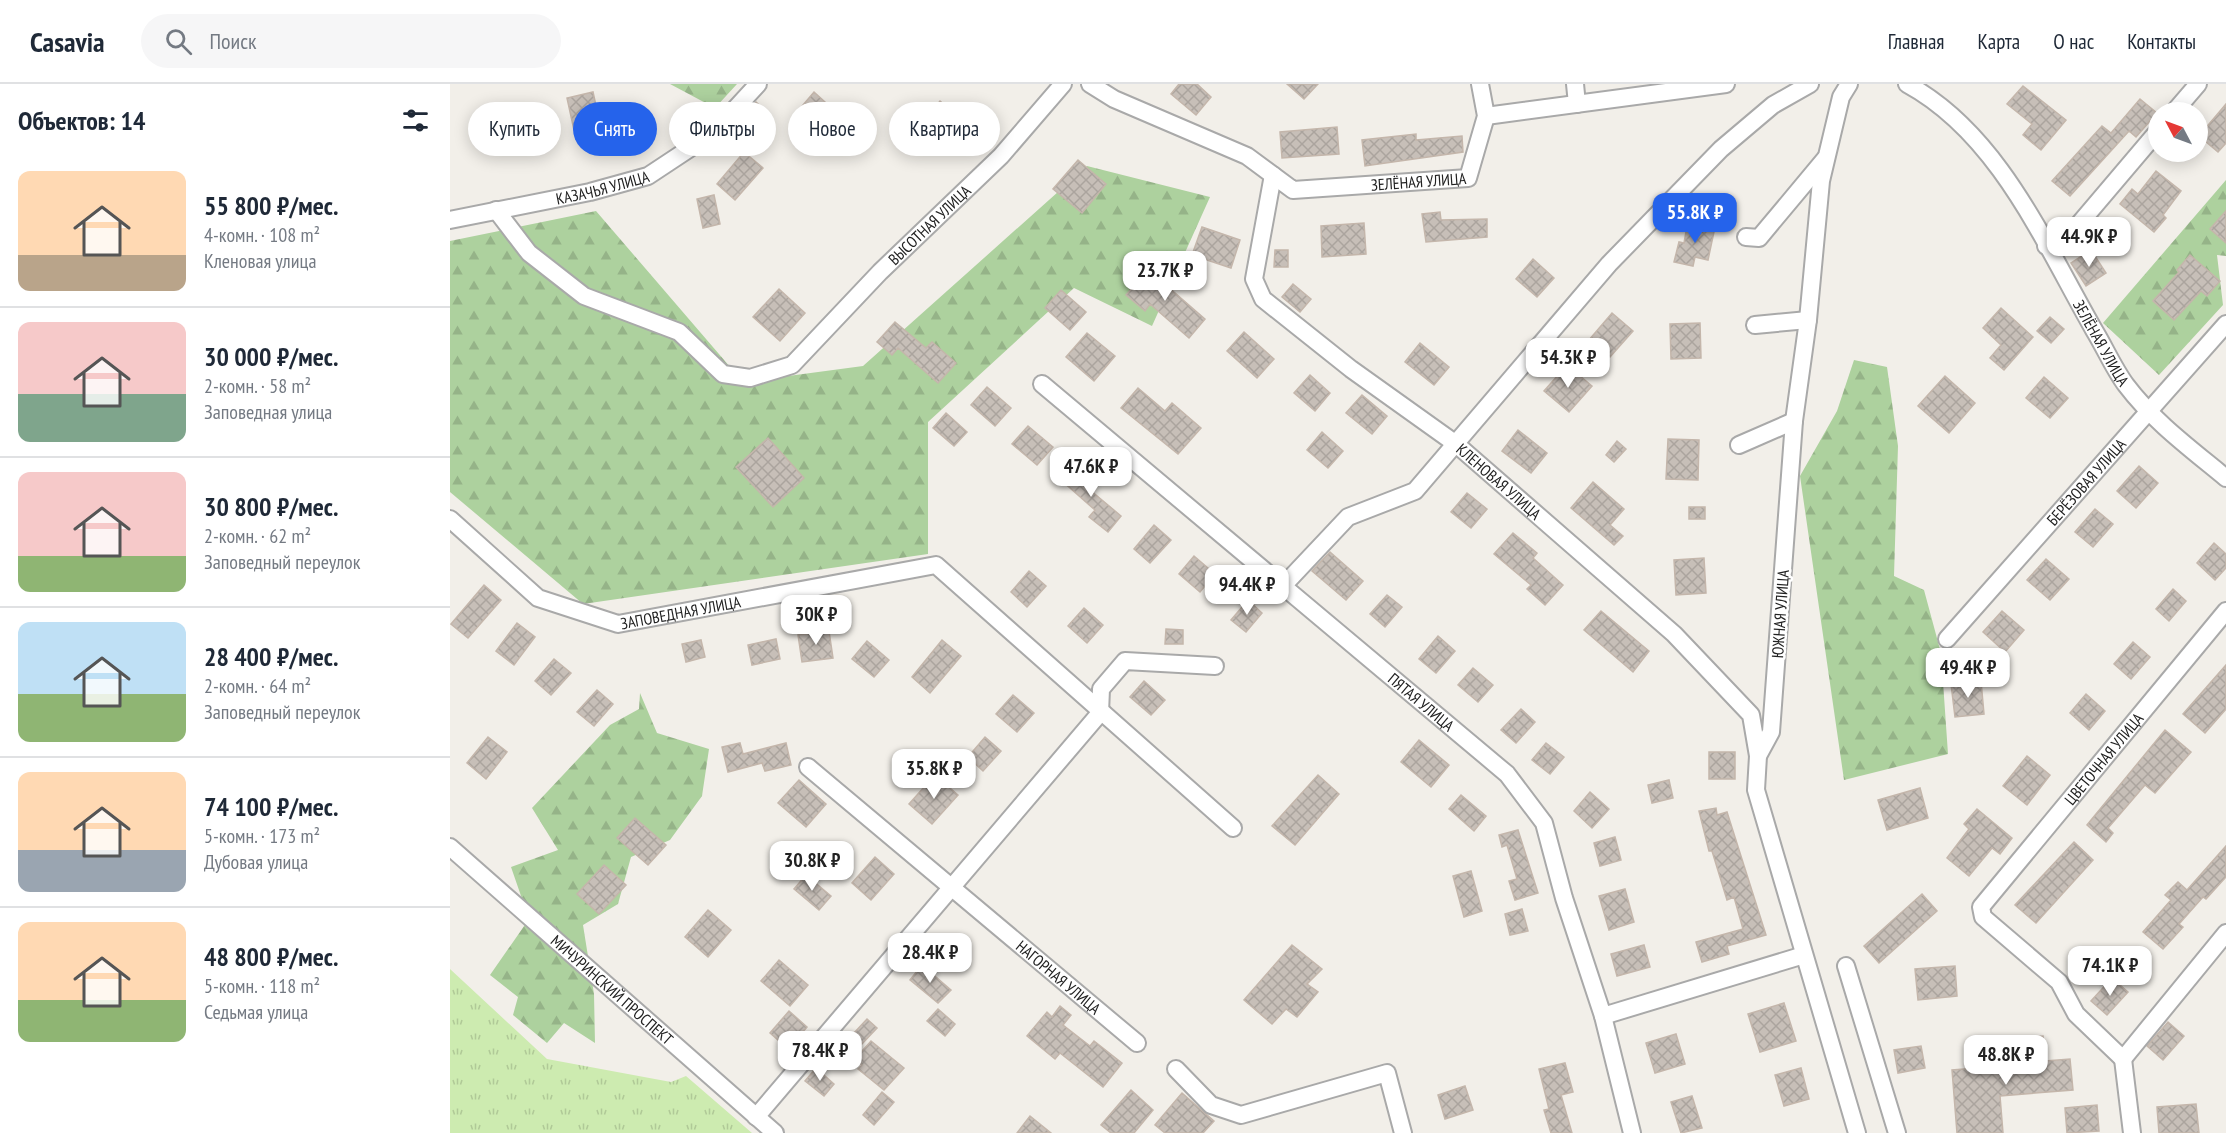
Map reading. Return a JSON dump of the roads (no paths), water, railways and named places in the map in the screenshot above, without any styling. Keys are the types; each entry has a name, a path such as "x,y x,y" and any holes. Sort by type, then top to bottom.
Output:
{"street":[{"name":"КАЗАЧЬЯ УЛИЦА","path":"450,220 648,176 713,133 758,84"},
{"name":"ВЫСОТНАЯ УЛИЦА","path":"496,210 529,253 584,296 680,332 723,374 750,378 792,365 880,272 1001,156 1063,84"},
{"name":"ЗЕЛЁНАЯ УЛИЦА","path":"1090,84 1114,99 1247,156 1293,190 1468,177 1486,116"},
{"path":"1480,84 1486,116 1577,104 1676,87 1726,84"},
{"path":"1575,84 1577,104"},
{"name":"КЛЕНОВАЯ УЛИЦА","path":"1758,756 1751,715 1674,634 1456,444 1609,264 1697,174 1773,105 1810,84"},
{"name":"ЮЖНАЯ УЛИЦА","path":"1849,84 1841,97 1821,181 1808,320 1794,421 1771,732 1758,756 1756,790 1857,1133"},
{"name":"ЗЕЛЁНАЯ УЛИЦА","path":"1908,84 1931,90 1988,154 2020,201 2125,384 2150,413 2226,478"},
{"path":"2183,102 2198,84"},
{"path":"2046,246 2074,230 2148,143"},
{"path":"1746,237 1759,238 1827,156"},
{"path":"1273,175 1254,279 1263,299 1351,369 1456,444 1415,491 1348,517 1282,587"},
{"path":"1755,325 1808,320"},
{"name":"БЕРЁЗОВАЯ УЛИЦА","path":"1947,639 2150,413 2226,324"},
{"name":"ПЯТАЯ УЛИЦА","path":"1042,384 1507,774 1544,823 1564,897 1603,1016 1632,1133"},
{"path":"1740,445 1794,421"},
{"name":"ЗАПОВЕДНАЯ УЛИЦА","path":"450,519 538,598 618,624 936,565 1100,713"},
{"name":"ЦВЕТОЧНАЯ УЛИЦА","path":"2123,1059 2076,1014 2059,982 1983,917 1981,907 2226,611"},
{"path":"756,1117 1100,713 1101,689 1125,661 1215,666"},
{"path":"1100,713 1233,828"},
{"name":"НАГОРНАЯ УЛИЦА","path":"808,767 1137,1043"},
{"name":"МИЧУРИНСКИЙ ПРОСПЕКТ","path":"450,847 775,1133"},
{"path":"2133,1133 2123,1059 2226,933"},
{"path":"1603,1016 1804,956"},
{"path":"1846,966 1897,1133"},
{"path":"1176,1070 1211,1105 1241,1114 1386,1073 1403,1133"}]}
